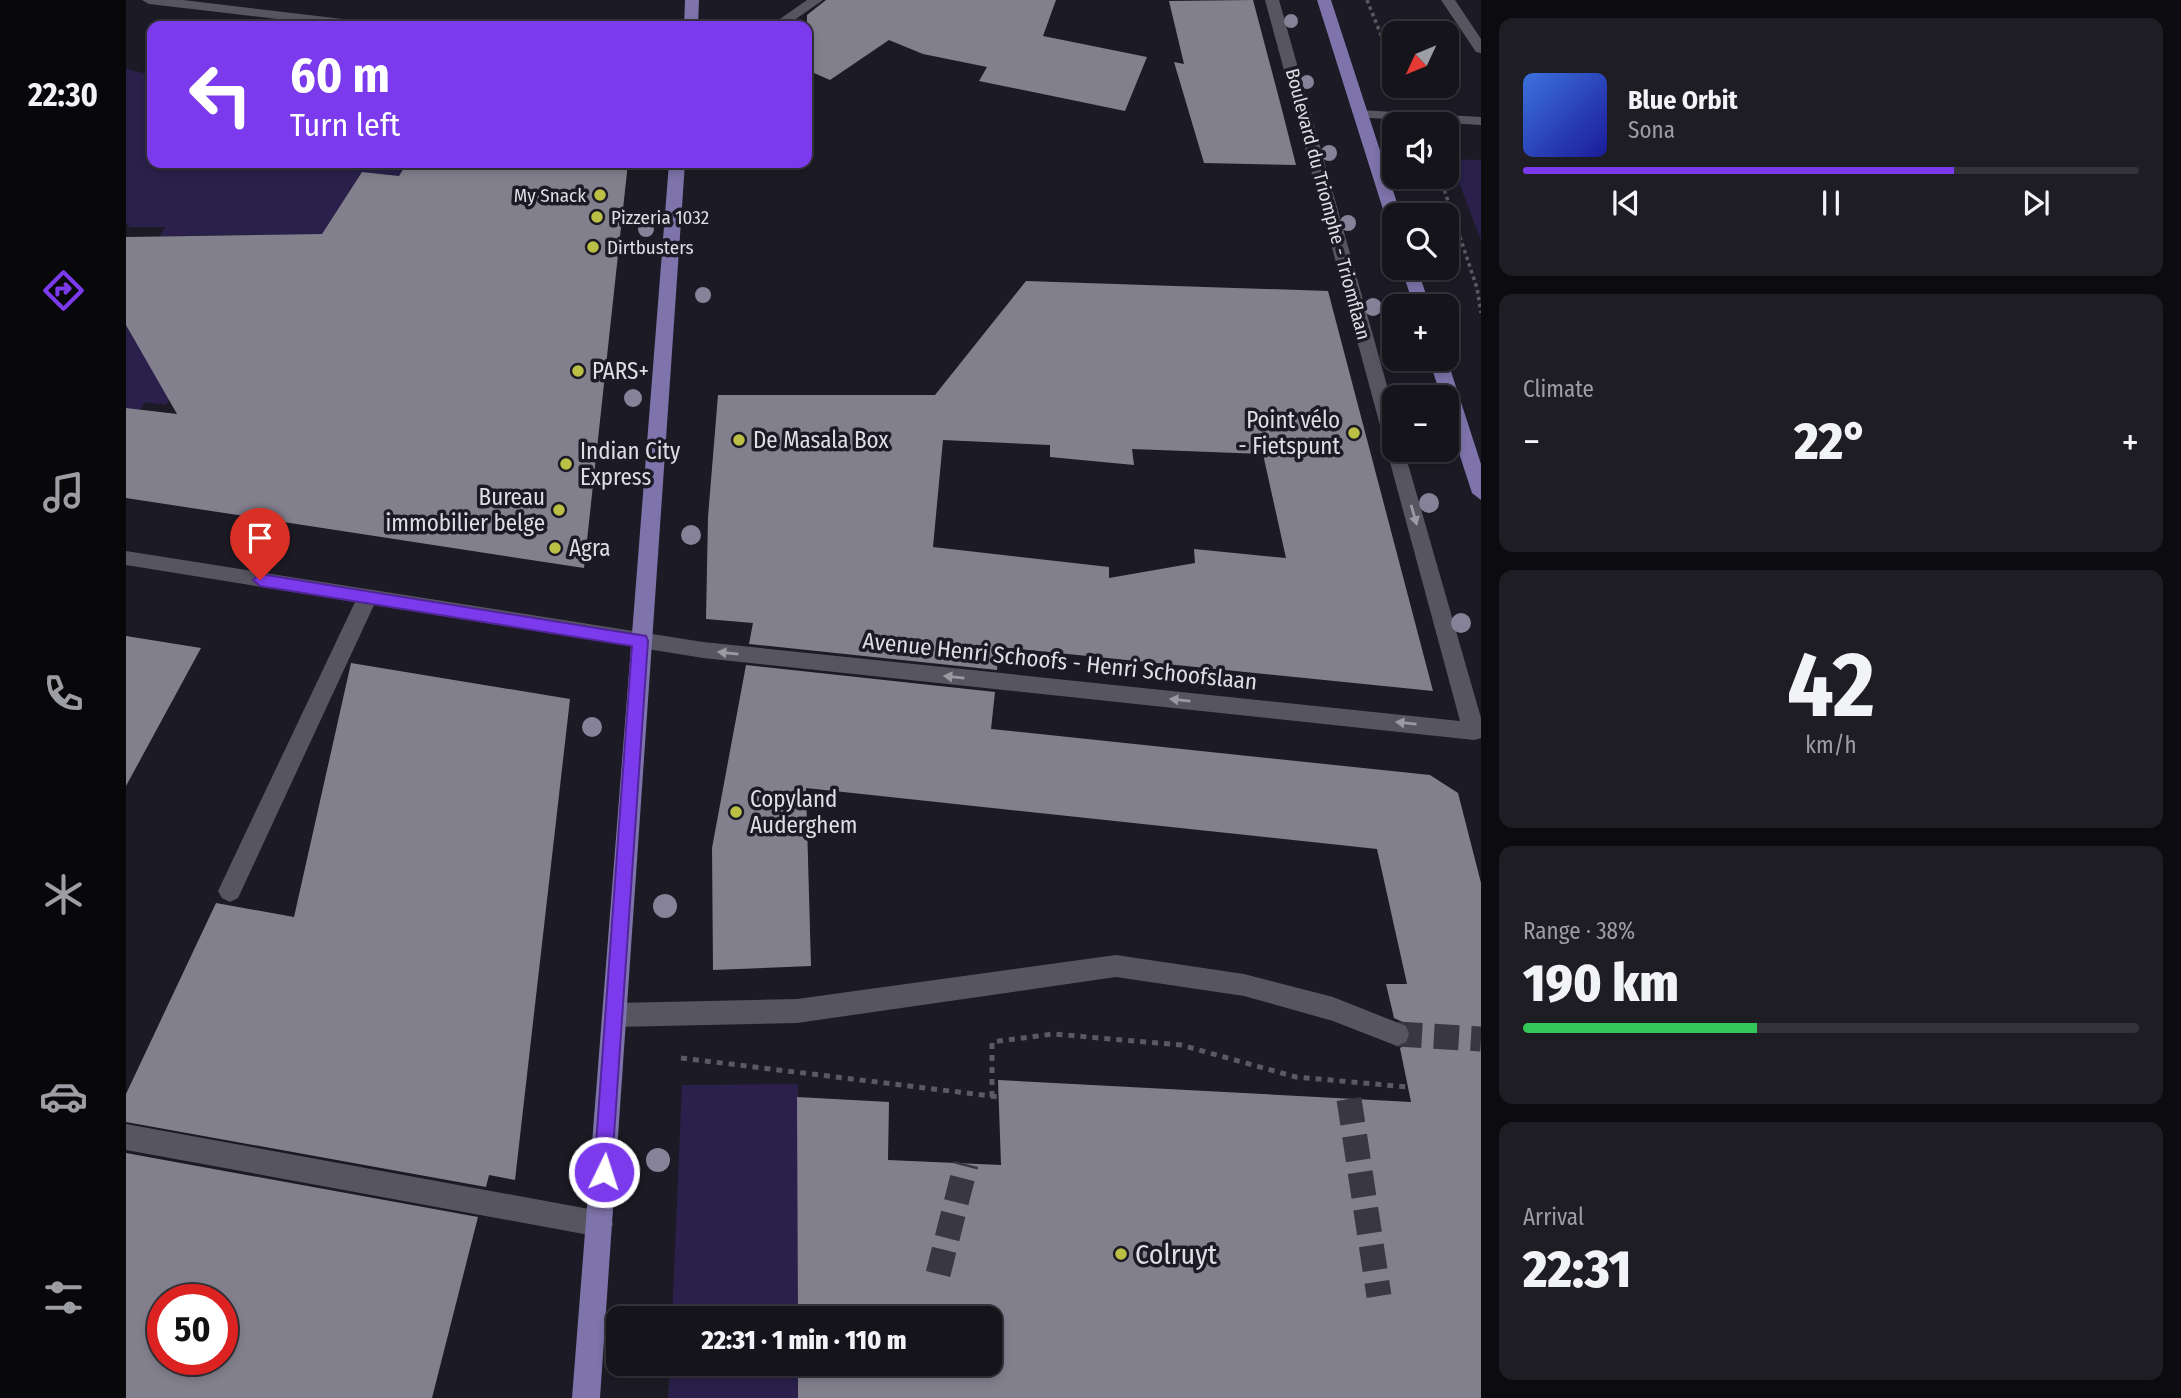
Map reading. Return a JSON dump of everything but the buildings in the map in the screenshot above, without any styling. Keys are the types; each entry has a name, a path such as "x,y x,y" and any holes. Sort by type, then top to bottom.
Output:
{"main road":[{"path":"691,21 692,0"},
{"path":"1324,0 1389,203"},
{"path":"586,1398 677,168"},
{"path":"1442,371 1481,493"}],"street":[{"path":"149,0 326,21"},
{"path":"784,21 816,0"},
{"name":"Boulevard du Triomphe - Triomflaan","path":"1272,0 1382,402"},
{"path":"1448,0 1481,49"},
{"path":"1360,114 1481,121"},
{"name":"Boulevard du Triomphe - Triomflaan","path":"1399,462 1474,730"},
{"name":"Avenue Henri Schoofs - Henri Schoofslaan","path":"126,558 640,641 760,657 1474,730"},
{"path":"230,891 368,597"},
{"path":"616,1015 797,1011 1115,966 1244,985 1334,1009 1397,1034"},
{"path":"126,1137 600,1224"}],"path":[{"path":"1367,0 1382,38"},
{"path":"1444,189 1477,288 1481,313"},
{"path":"677,1058 995,1097 992,1042 1053,1034 1181,1045 1296,1077 1408,1087"}],"shaded area":[{"path":"126,69 147,74 147,168 404,168 399,176 362,172 322,234 160,236 165,227 127,227 130,224 126,223"},
{"path":"1459,159 1481,160 1481,240 1459,183"},
{"path":"126,268 186,374 166,405 145,402 140,410 126,408"},
{"path":"798,1084 798,1306 673,1306 682,1085"},
{"path":"669,1376 798,1376 798,1398 668,1398"}],"tunnel":[{"path":"1397,1034 1481,1039"},
{"path":"1349,1099 1379,1296"},
{"path":"938,1274 966,1164"}],"place":[{"name":"My Snack","path":"600,195"},
{"name":"Pizzeria 1032","path":"597,217"},
{"name":"Dirtbusters","path":"593,247"},
{"name":"PARS+","path":"578,371"},
{"name":"Point vélo - Fietspunt","path":"1354,433"},
{"name":"De Masala Box","path":"739,440"},
{"name":"Indian City Express","path":"566,464"},
{"name":"Bureau immobilier belge","path":"559,510"},
{"name":"Agra","path":"555,548"},
{"name":"Copyland Auderghem","path":"736,812"},
{"name":"Colruyt","path":"1121,1254"}],"route":[{"path":"260,580 640,641 604,1172"}]}
